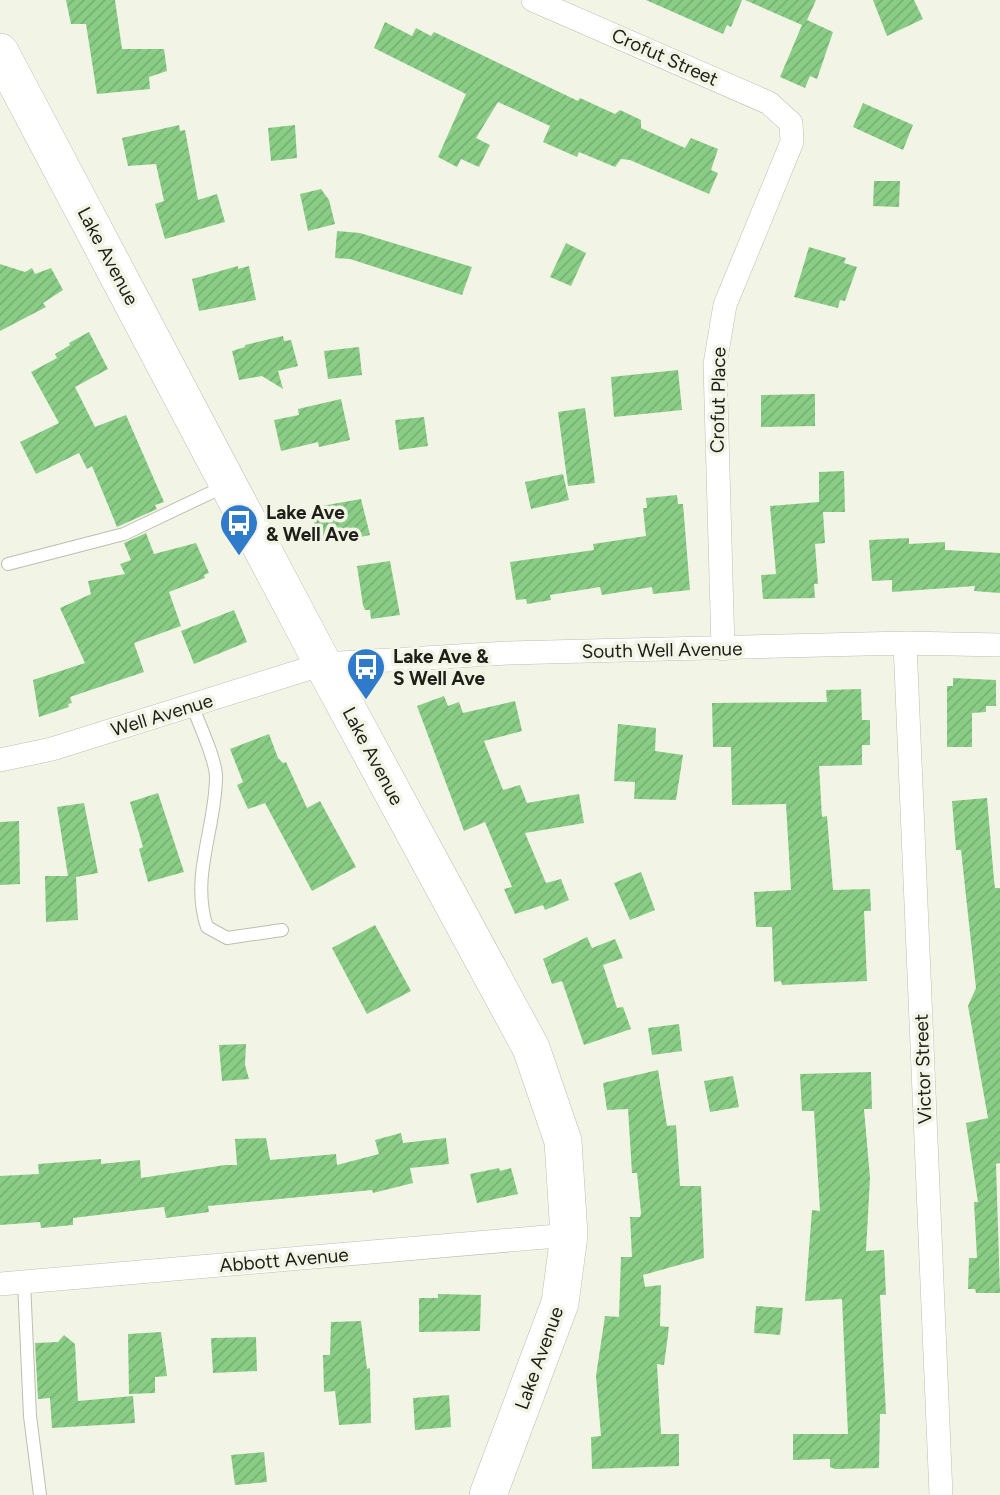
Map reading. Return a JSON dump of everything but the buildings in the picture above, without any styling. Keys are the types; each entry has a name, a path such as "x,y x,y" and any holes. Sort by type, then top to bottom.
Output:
{"main road":[{"name":"Lake Avenue","path":"0,52 323,664 531,1048 563,1141 569,1235 560,1303 488,1495"}],"street":[{"name":"Crofut Street","path":"533,0 769,103 791,123"},
{"name":"Crofut Place","path":"723,649 715,363 725,305 792,142 791,123"},
{"name":"South Well Avenue","path":"323,664 508,653 905,643 1000,645"},
{"name":"Victor Street","path":"905,643 941,1495"},
{"name":"Well Avenue","path":"0,760 52,749 323,664"},
{"name":"Abbott Avenue","path":"0,1284 569,1235"}],"lane":[{"path":"8,564 124,534 228,485"},
{"path":"192,705 217,775 204,849 201,910 207,927 227,938 282,930"},
{"path":"24,1282 30,1416 40,1495"}],"place":[{"name":"Lake Ave & Well Ave","path":"239,557"},
{"name":"Lake Ave & S Well Ave","path":"366,701"}]}
